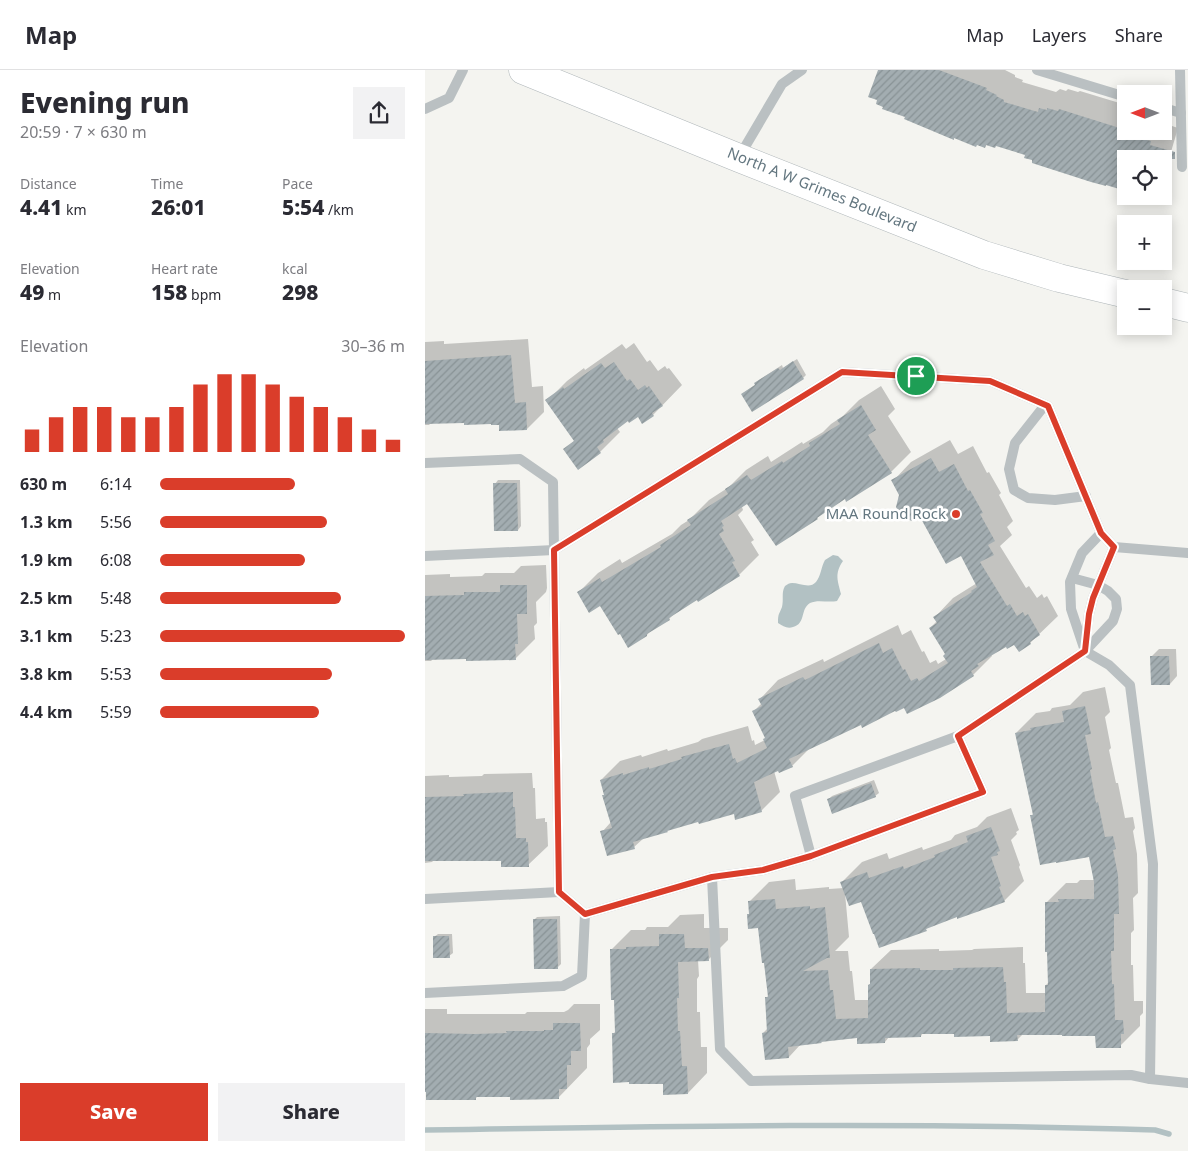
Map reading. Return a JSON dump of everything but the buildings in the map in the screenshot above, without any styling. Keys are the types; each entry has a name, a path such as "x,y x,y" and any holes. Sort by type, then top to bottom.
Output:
{"main road":[{"name":"North A W Grimes Boulevard","path":"523,70 984,255 1059,278 1117,292"},
{"path":"1172,304 1188,308"}],"lane":[{"path":"425,109 449,98 463,70"},
{"path":"739,158 782,84 802,70"},
{"path":"1037,70 1117,94"},
{"path":"1180,70 1182,167"},
{"path":"1173,111 1181,113"},
{"path":"425,556 554,550 842,372 990,381 1048,406 1101,533 1114,547 1188,553"},
{"path":"1045,405 1015,443 1009,469 1014,490 1027,498 1055,500 1086,496"},
{"path":"425,463 521,459 553,482 559,892"},
{"path":"1101,533 1082,553 1071,578 1071,610 1085,651 1109,665 1130,685 1153,864 1150,1079"},
{"path":"1085,651 1089,614 1098,585 1114,547"},
{"path":"811,856 795,796 958,736 1085,651 1113,621 1117,609 1116,599 1109,591 1098,585 1071,578"},
{"path":"585,914 712,877 763,870 811,856 983,792 958,736"},
{"path":"712,877 719,1049 751,1081 1131,1076 1188,1083"},
{"path":"425,899 559,892 585,914"},
{"path":"425,992 563,986 582,976 585,914"}],"shaded area":[{"path":"833,555 838,556 843,561 838,570 841,594 837,601 816,601 810,603 805,609 800,623 791,628 778,623 785,586 791,583 814,584 819,577 825,560"}],"waterway":[{"path":"425,1130 881,1125 1155,1130 1169,1134"}],"place":[{"name":"MAA Round Rock","path":"956,514"}],"route":[{"path":"842,372 916,376 990,381 1048,406 1101,533 1114,547 1093,598 1089,614 1085,651 958,736 983,792 811,856 763,870 712,877 585,914 559,892 554,550 842,372"}]}
